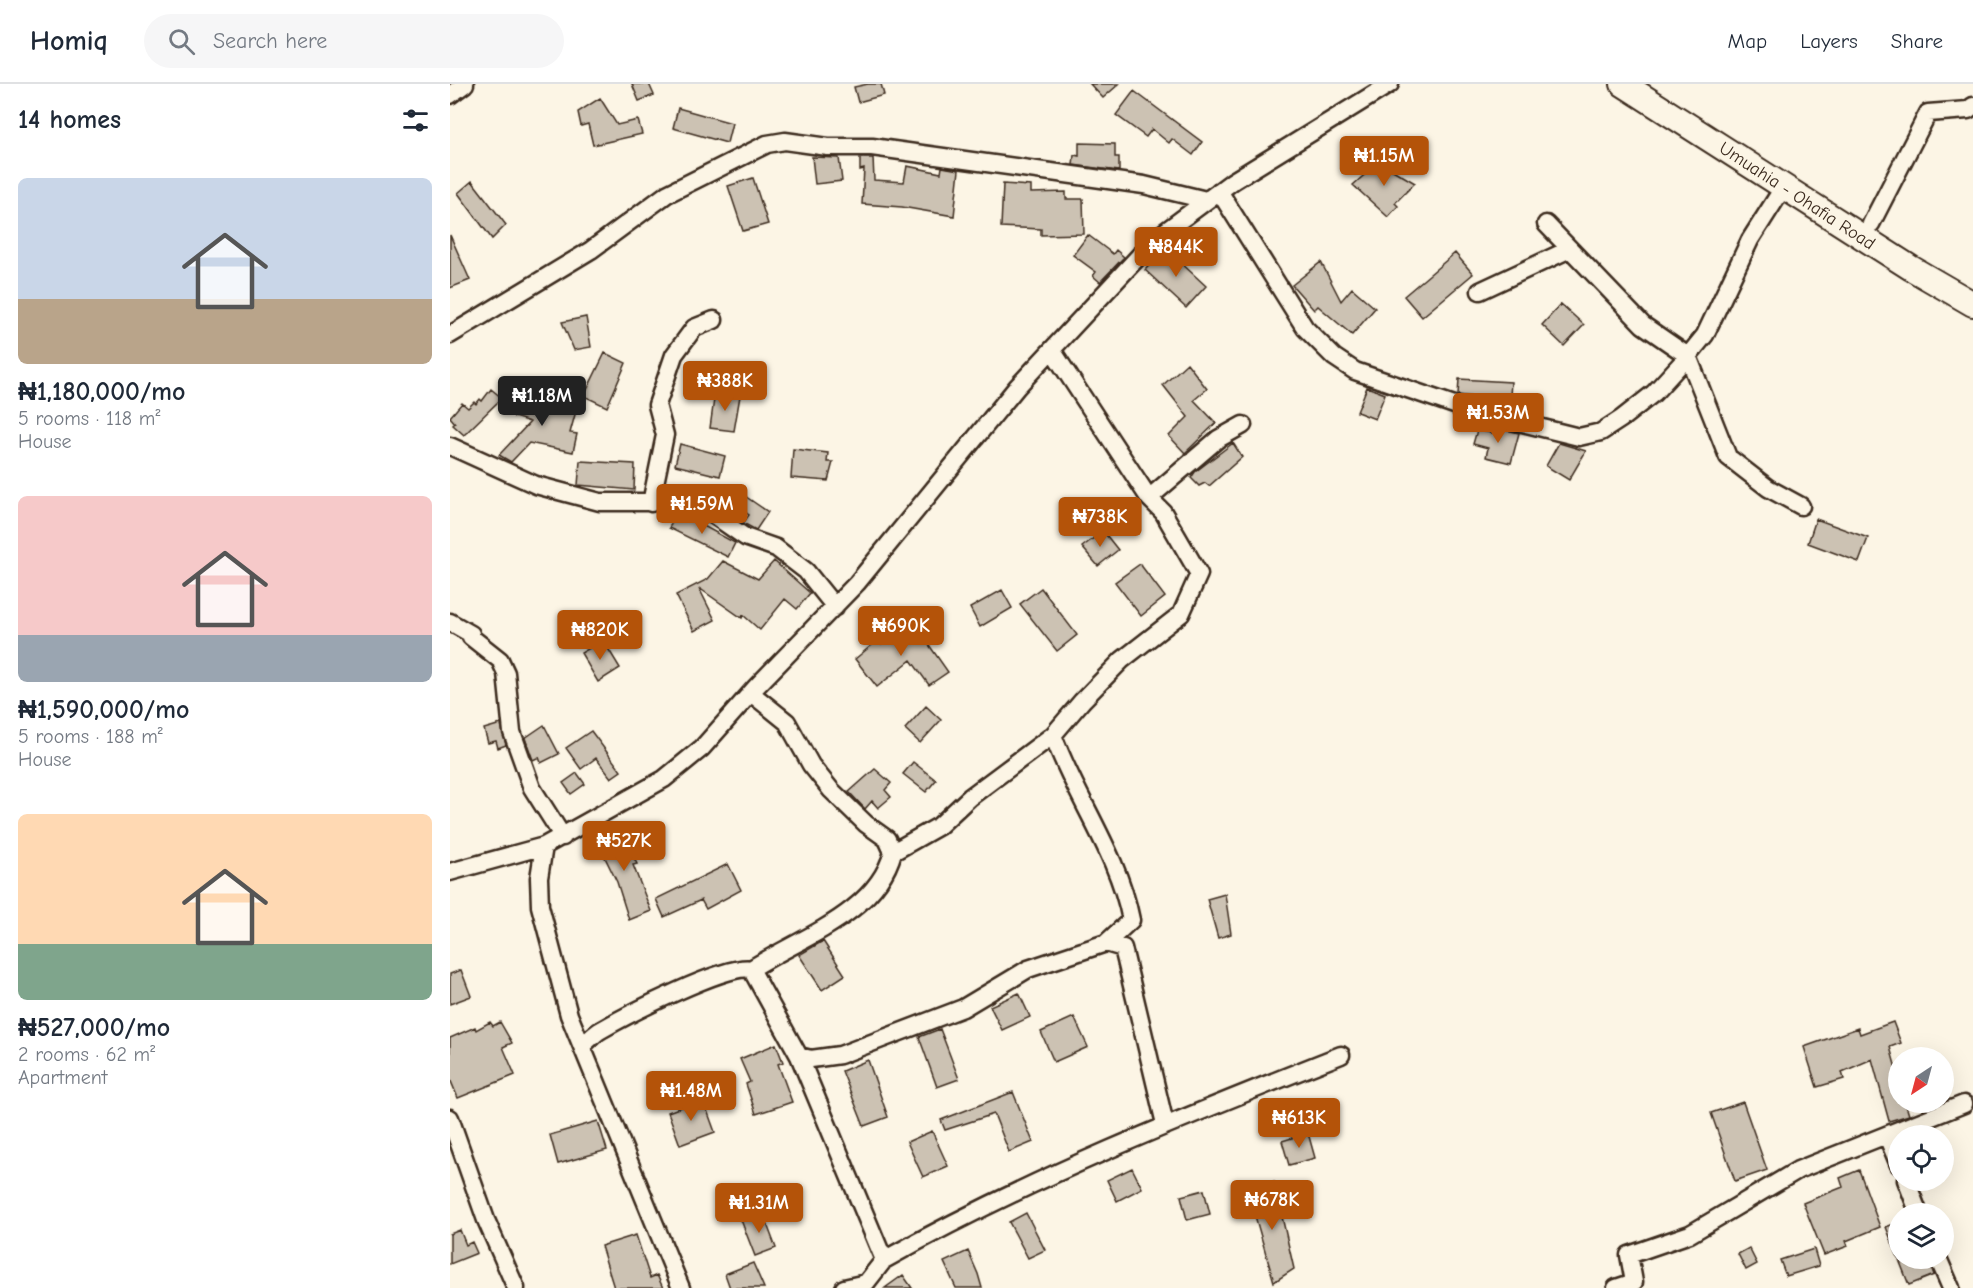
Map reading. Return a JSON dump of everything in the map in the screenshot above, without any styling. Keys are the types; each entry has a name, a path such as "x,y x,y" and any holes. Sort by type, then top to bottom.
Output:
{"main road":[{"name":"Umuahia - Ohafia Road","path":"1623,84 1783,188 1973,304"},
{"name":"Umuahia - Ohafia Road","path":"1653,84 1871,224 1973,286"}],"street":[{"path":"450,95 465,84"},
{"path":"450,872 544,846 563,837 664,779 702,748 751,693 835,607 1017,387 1155,239 1213,196 1390,84"},
{"path":"1871,224 1928,112 1968,110 1973,106"},
{"path":"450,335 591,250 667,194 767,144 785,141 828,147 872,147 913,155 1213,196 1305,328 1334,357 1355,371 1466,408 1579,437 1601,432 1621,419 1654,393 1688,356 1705,335 1750,240 1783,188"},
{"path":"1546,224 1643,325 1688,356 1728,457 1768,488 1801,506"},
{"path":"1480,291 1570,249"},
{"path":"651,503 665,435 657,405 670,365 674,355 694,328 714,320"},
{"path":"893,852 939,826 970,797 1053,735 1122,660 1181,614 1199,574 1163,512 1149,498 1052,350"},
{"path":"1149,498 1218,439 1243,425"},
{"path":"450,446 536,485 600,502 668,502 709,512 745,537 776,548 807,571 835,607"},
{"path":"450,622 471,634 471,637 500,660 506,673 512,732 532,788 563,837"},
{"path":"751,693 787,722 811,765 831,790 866,824 887,839 893,852 889,868 873,889 843,917 751,969"},
{"path":"799,1056 811,1059 840,1055 963,1008 1028,969 1106,943 1131,920 1126,893 1102,834 1078,794 1053,735"},
{"path":"544,846 539,878 540,906 569,1016 583,1045 681,1288"},
{"path":"1106,943 1123,948 1165,1124"},
{"path":"583,1045 598,1031 708,978 744,967 751,969 799,1056 884,1260"},
{"path":"848,1287 866,1283 884,1260 970,1215 1165,1124 1341,1055"},
{"path":"1616,1288 1635,1282 1629,1255 1690,1234 1798,1170 1964,1104"},
{"path":"450,1118 486,1220 516,1288"},
{"path":"1943,1269 1951,1288"}],"building":[{"path":"632,84 649,84 654,95 639,101"},
{"path":"881,84 884,95 858,102 854,87"},
{"path":"1090,84 1119,84 1103,98"},
{"path":"1134,91 1202,142 1193,155 1172,139 1169,143 1152,129 1146,137 1116,115"},
{"path":"600,98 617,125 638,120 642,134 593,145 588,124 581,126 578,112"},
{"path":"678,108 732,123 727,143 673,128"},
{"path":"1079,143 1115,144 1115,157 1119,157 1119,171 1073,165 1074,155 1079,156"},
{"path":"812,157 839,158 842,181 815,184"},
{"path":"860,158 873,158 874,180 904,182 907,166 941,173 942,167 959,170 954,216 902,207 862,204 864,169 860,170"},
{"path":"1379,162 1415,183 1395,203 1398,206 1388,217 1353,185"},
{"path":"753,178 768,224 743,231 728,186"},
{"path":"472,181 506,225 492,239 458,193"},
{"path":"1003,184 1031,186 1031,193 1066,192 1066,199 1083,199 1084,234 1041,235 1041,229 1001,227"},
{"path":"450,235 470,280 450,288"},
{"path":"1088,235 1113,254 1116,250 1124,257 1100,282 1093,276 1096,272 1073,255"},
{"path":"1165,248 1206,286 1186,308 1145,270"},
{"path":"1455,253 1473,274 1422,317 1404,296"},
{"path":"1321,262 1341,301 1352,288 1375,308 1352,335 1318,306 1314,310 1292,285"},
{"path":"1561,304 1584,325 1564,346 1542,325"},
{"path":"586,317 591,347 574,350 562,322"},
{"path":"605,353 626,363 607,407 584,396"},
{"path":"1187,363 1207,389 1194,400 1216,423 1185,453 1169,436 1188,417 1163,385"},
{"path":"1459,379 1511,382 1509,409 1488,404 1488,399 1458,395"},
{"path":"1367,387 1385,394 1375,419 1357,412"},
{"path":"491,389 502,398 464,435 453,425 455,423 450,417 462,403 468,408 480,399 482,401"},
{"path":"529,392 541,395 539,400 576,411 570,433 577,434 573,452 529,443 511,462 499,455 530,422 514,417 520,396 527,398"},
{"path":"715,392 740,396 734,431 710,428"},
{"path":"1493,427 1519,433 1511,463 1486,457 1488,448 1473,444 1477,430 1492,433"},
{"path":"1233,443 1242,457 1209,486 1205,483 1199,486 1191,478 1195,472"},
{"path":"1559,443 1586,451 1569,480 1546,466"},
{"path":"680,444 725,456 720,476 675,465"},
{"path":"793,449 828,453 827,462 833,462 828,481 791,478"},
{"path":"580,461 635,464 634,490 578,485"},
{"path":"739,492 768,512 756,530 743,523 749,515 731,503"},
{"path":"675,515 689,518 735,543 728,557 669,528"},
{"path":"1816,519 1868,538 1859,562 1808,543"},
{"path":"1103,531 1118,550 1098,566 1082,547"},
{"path":"723,561 758,579 774,561 810,593 797,609 785,599 760,630 743,615 742,618 699,588 715,620 694,631 676,595 708,579"},
{"path":"1140,564 1165,597 1141,616 1115,582"},
{"path":"1041,588 1077,635 1057,651 1020,604"},
{"path":"1002,590 1012,608 980,627 970,608"},
{"path":"913,622 948,672 929,685 911,660 877,687 855,659 878,640 881,644"},
{"path":"603,640 620,668 598,682 581,653"},
{"path":"926,706 941,720 920,743 905,729"},
{"path":"501,724 506,745 498,748 496,741 488,743 484,729"},
{"path":"544,725 559,754 541,763 539,757 533,760 525,738"},
{"path":"591,731 621,771 611,778 596,758 581,769 566,748"},
{"path":"913,762 936,780 926,792 903,774"},
{"path":"875,769 891,783 885,790 891,797 878,808 872,801 865,809 849,792"},
{"path":"577,773 585,784 571,794 563,783"},
{"path":"619,827 637,864 633,865 651,911 629,920 617,882 596,839"},
{"path":"728,864 741,890 706,909 701,900 664,917 656,899"},
{"path":"1225,894 1231,934 1218,938 1207,899"},
{"path":"823,941 845,975 822,990 799,955"},
{"path":"461,970 471,996 450,1004 450,974"},
{"path":"1019,993 1030,1017 1002,1030 990,1006"},
{"path":"1074,1017 1088,1047 1054,1062 1041,1032"},
{"path":"490,1022 493,1026 500,1022 512,1043 503,1047 515,1075 458,1098 450,1079 450,1038 475,1027 476,1030"},
{"path":"1893,1022 1901,1043 1888,1047 1888,1113 1908,1113 1909,1115 1889,1121 1872,1059 1842,1072 1844,1079 1817,1087 1804,1047 1858,1028 1860,1034"},
{"path":"940,1029 959,1079 937,1087 919,1037"},
{"path":"776,1044 783,1062 778,1064 792,1102 756,1114 746,1084 750,1082 740,1059"},
{"path":"868,1060 888,1117 864,1126 842,1071"},
{"path":"1013,1092 1033,1142 1009,1152 994,1114 945,1130 941,1120"},
{"path":"703,1099 715,1132 680,1145 668,1112"},
{"path":"1743,1102 1767,1170 1735,1181 1711,1113"},
{"path":"598,1121 607,1150 558,1164 550,1135"},
{"path":"932,1131 948,1166 923,1177 907,1142"},
{"path":"1308,1133 1315,1158 1289,1165 1282,1141"},
{"path":"1132,1168 1142,1188 1117,1201 1107,1180"},
{"path":"1859,1170 1880,1227 1846,1241 1848,1246 1824,1255 1803,1203 1843,1187 1840,1178"},
{"path":"1274,1182 1294,1269 1274,1282 1249,1195"},
{"path":"1204,1190 1210,1214 1187,1220 1181,1196"},
{"path":"762,1211 776,1248 755,1256 741,1220"},
{"path":"1026,1213 1045,1250 1028,1258 1009,1222"},
{"path":"460,1230 466,1245 472,1242 477,1253 450,1264 450,1234"},
{"path":"636,1235 650,1278 657,1275 663,1288 614,1288 601,1246"},
{"path":"1749,1248 1757,1264 1746,1270 1738,1254"},
{"path":"1814,1249 1819,1266 1786,1276 1780,1260"},
{"path":"968,1251 982,1288 956,1288 944,1262"},
{"path":"753,1263 764,1288 730,1288 725,1274"},
{"path":"1903,1269 1932,1269 1934,1275 1909,1285"},
{"path":"903,1275 912,1288 885,1288"}]}
